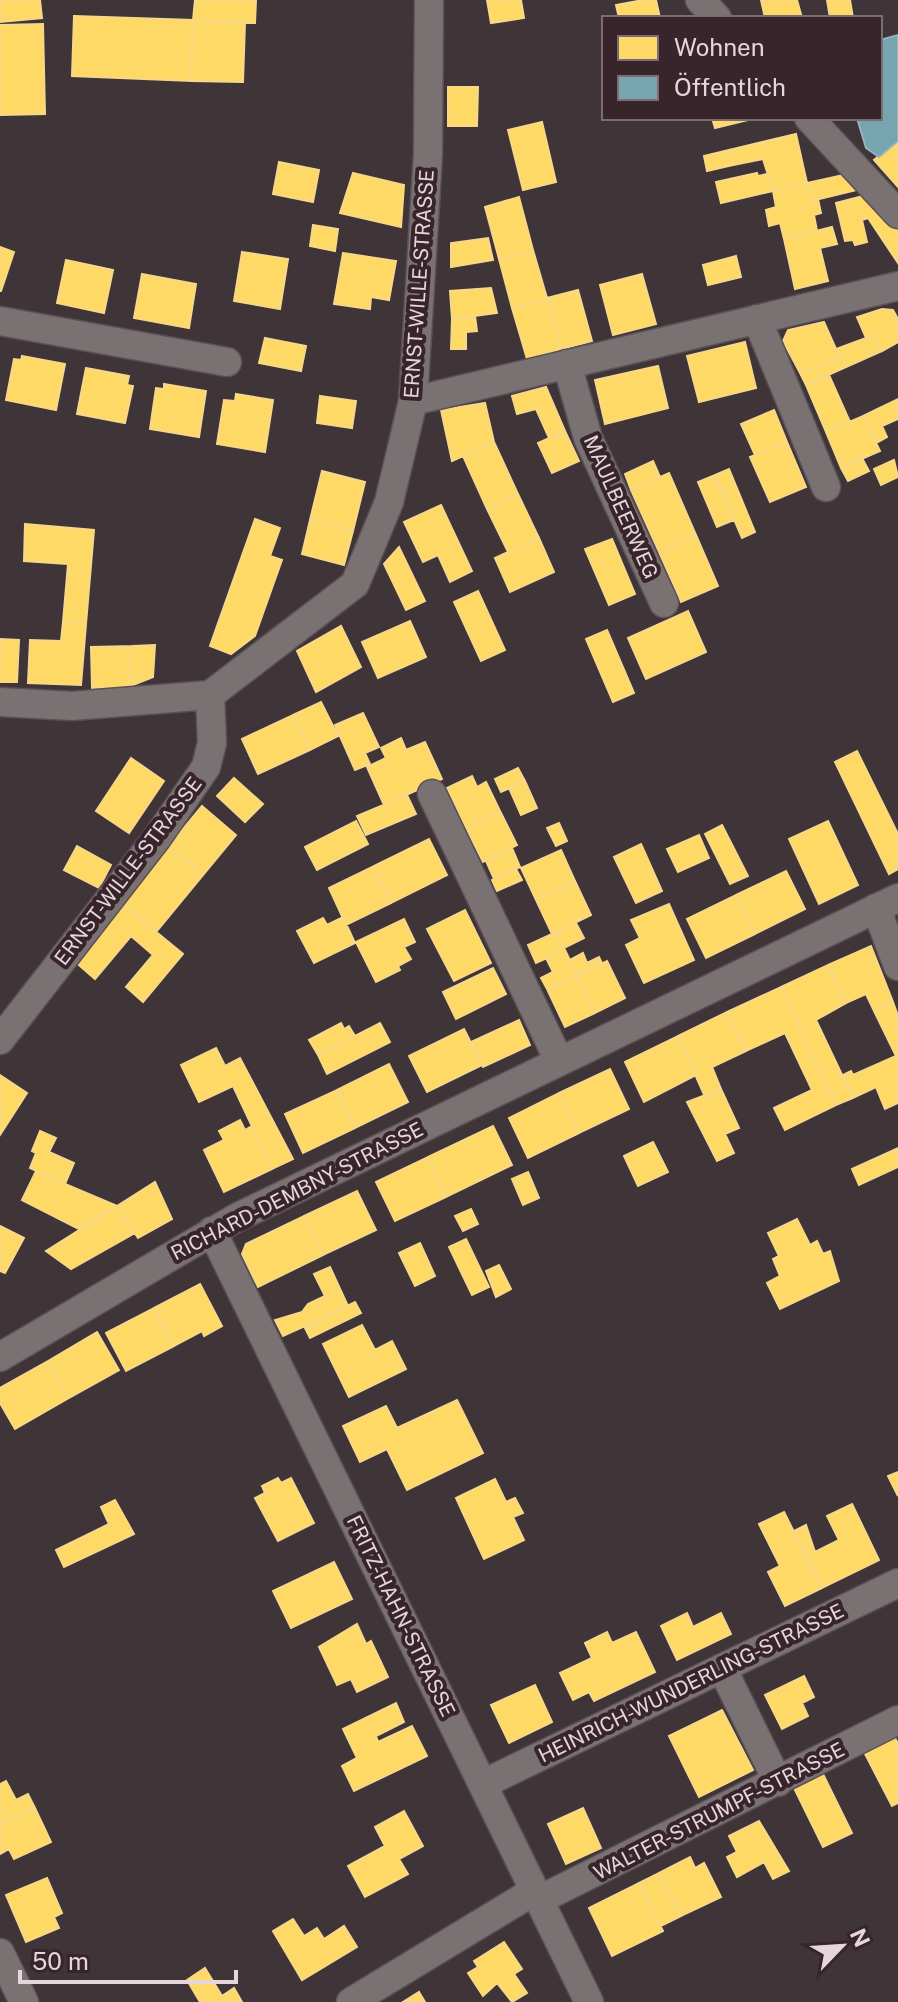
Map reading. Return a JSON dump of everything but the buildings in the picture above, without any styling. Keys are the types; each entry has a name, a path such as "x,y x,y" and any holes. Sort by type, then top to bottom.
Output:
{"street":[{"name":"ERNST-WILLE-STRASSE","path":"0,1040 157,838 206,767 212,743 210,695 355,584 389,502 413,401 428,154 429,0"},
{"path":"700,0 715,16"},
{"path":"811,120 898,214"},
{"path":"413,401 898,286"},
{"path":"757,319 826,487"},
{"path":"0,321 227,362"},
{"name":"MAULBEERWEG","path":"567,364 588,438 664,603"},
{"path":"0,702 72,706 210,695"},
{"path":"432,794 559,1061"},
{"path":"887,903 898,966"},
{"name":"RICHARD-DEMBNY-STRASSE","path":"0,1357 212,1231 887,903"},
{"name":"FRITZ-HAHN-STRASSE","path":"212,1231 589,2002"},
{"name":"HEINRICH-WUNDERLING-STRASSE","path":"483,1784 898,1583"},
{"path":"722,1668 778,1782"},
{"name":"WALTER-STRUMPF-STRASSE","path":"351,2002 537,1896 778,1782 898,1720"},
{"path":"0,1953 24,2002"}]}
